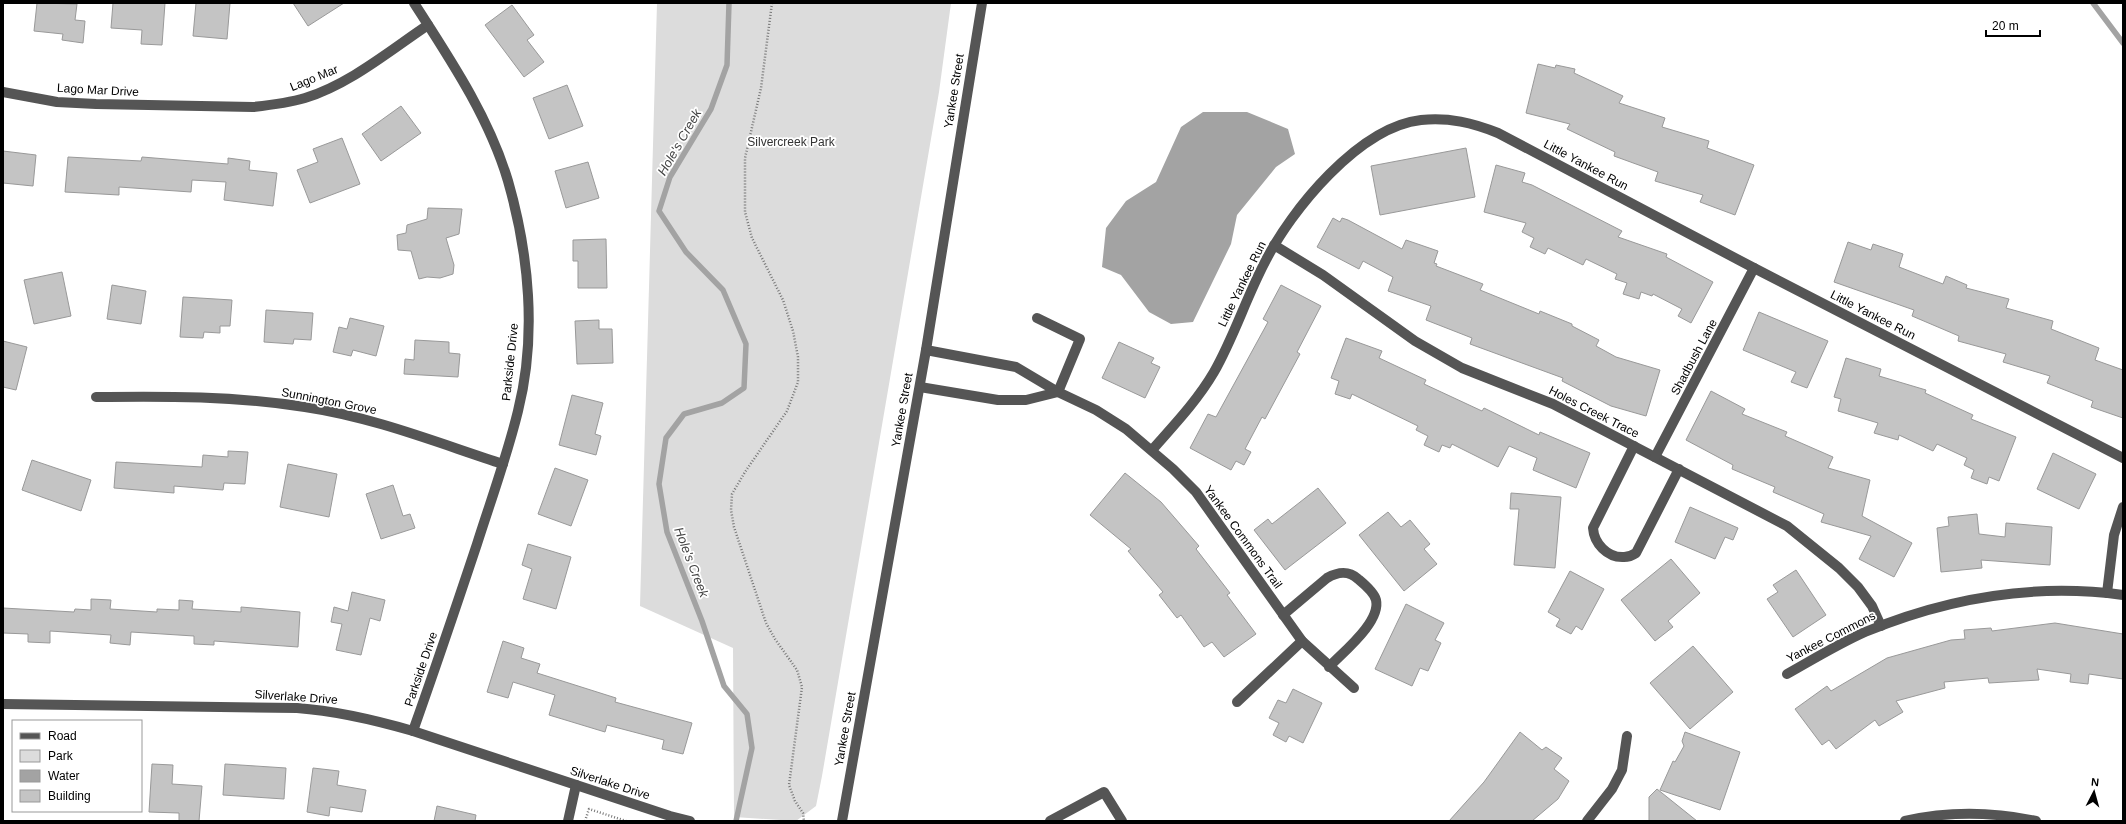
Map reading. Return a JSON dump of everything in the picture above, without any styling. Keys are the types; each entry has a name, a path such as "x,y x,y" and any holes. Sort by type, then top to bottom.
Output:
{"street":[{"name":"Parkside Drive","path":"413,731 503,464 519,410 525,376 528,300 521,234 508,180 489,130 475,103 414,3"},
{"name":"Yankee Street","path":"842,821 920,387 982,3"},
{"name":"Lago Mar","path":"193,106 254,106 279,104 305,98 329,89 351,76 428,25"},
{"name":"Lago Mar Drive","path":"3,92 57,102 193,106"},
{"name":"Little Yankee Run","path":"1152,450 1200,394 1214,372 1274,246 1308,197 1330,173 1354,153 1383,133 1398,126 1420,120 1440,119 1459,120 1498,133 1754,268 2123,458"},
{"name":"Holes Creek Trace","path":"1274,246 1323,275 1415,341 1448,360 1477,374 1553,404 1763,512 1787,526 1840,568 1858,587 1872,606 1881,626"},
{"name":"Shadbush Lane","path":"1655,457 1754,268"},
{"path":"920,387 998,400 1026,400 1058,392 1080,339 1037,318"},
{"name":"Yankee Commons Trail","path":"926,350 1016,367 1058,392 1096,410 1126,429 1152,450 1196,492 1302,641 1354,688"},
{"name":"Sunnington Grove","path":"96,397 247,399 306,407 377,423 503,464"},
{"path":"1634,446 1593,528 1593,539 1600,548 1613,555 1624,558 1636,553 1679,469"},
{"path":"2108,593 2114,535 2123,507"},
{"path":"1283,616 1327,578 1336,573 1350,574 1357,578 1372,593 1376,600 1374,617 1329,667"},
{"name":"Yankee Commons","path":"1787,674 1837,646 1881,626 1909,615 1957,602 2000,594 2066,590 2123,595"},
{"path":"1237,702 1302,641"},
{"name":"Silverlake Drive","path":"3,704 297,708 334,711 371,718 670,816 690,821"},
{"path":"1587,821 1612,789 1622,770 1627,736"},
{"path":"568,821 576,785"},
{"path":"1050,821 1104,792 1122,821"},
{"path":"1905,821 1940,815 1974,813 2003,815 2036,821"}],"path":[{"path":"772,3 761,88 745,158 745,212 752,238 783,300 793,331 798,357 798,382 787,411 745,472 732,494 731,510 734,527 766,622 775,639 797,670 802,687 789,785 795,801 802,813 804,821"},
{"path":"586,821 589,809 626,821"}],"green space":[{"name":"Silvercreek Park","path":"657,3 951,3 939,92 822,776 816,806 796,821 734,817 733,648 640,606"}],"water":[{"path":"1203,112 1247,112 1288,129 1295,154 1276,167 1237,215 1231,244 1193,322 1171,324 1149,312 1121,275 1102,267 1106,228 1126,201 1156,182 1181,127"}],"building":[{"path":"37,3 77,4 75,20 85,21 83,43 62,40 63,34 34,31"},
{"path":"113,3 165,3 162,45 141,44 142,30 111,28"},
{"path":"196,3 230,3 227,39 193,36"},
{"path":"293,3 344,3 308,26"},
{"path":"512,5 534,35 527,40 544,62 524,77 485,25"},
{"path":"1538,64 1555,68 1556,65 1575,69 1574,73 1623,96 1619,103 1665,118 1662,127 1709,141 1707,148 1754,165 1735,215 1700,202 1703,195 1655,181 1658,172 1614,156 1615,152 1567,129 1570,124 1526,113"},
{"path":"567,85 583,126 549,139 533,98"},
{"path":"401,106 421,133 381,161 362,134"},
{"path":"342,138 360,184 310,203 297,170 318,162 313,149"},
{"path":"1466,148 1475,197 1380,215 1371,166"},
{"path":"3,151 36,155 33,186 3,183"},
{"path":"68,157 141,161 142,157 228,164 228,158 250,161 249,170 277,173 273,206 224,200 226,182 192,180 191,192 119,187 119,195 65,192"},
{"path":"588,162 599,198 566,208 555,171"},
{"path":"1496,165 1525,173 1522,182 1532,185 1622,231 1618,237 1667,254 1666,257 1713,282 1691,323 1678,316 1682,309 1653,294 1652,296 1641,292 1639,299 1623,294 1627,283 1615,279 1617,274 1586,259 1583,265 1548,248 1545,254 1530,247 1534,238 1522,232 1526,223 1484,212"},
{"path":"428,208 462,209 459,234 446,238 454,265 453,274 440,278 427,277 419,279 411,251 398,250 397,235 406,233 407,225 427,219"},
{"path":"1333,218 1340,222 1342,218 1348,220 1402,249 1406,240 1438,251 1434,263 1437,264 1436,266 1483,284 1480,290 1539,314 1540,311 1572,324 1572,326 1599,340 1596,346 1616,357 1660,370 1646,416 1611,406 1562,381 1563,378 1470,344 1472,338 1426,320 1431,306 1388,291 1393,277 1363,261 1359,269 1317,247"},
{"path":"606,239 607,288 578,288 578,261 573,261 573,240"},
{"path":"1848,242 1871,250 1873,244 1903,254 1899,267 1943,284 1946,276 1967,285 1966,288 2009,299 2006,308 2053,321 2051,329 2099,348 2095,360 2123,370 2123,418 2091,407 2093,401 2047,383 2050,376 2003,362 2006,354 1958,341 1959,336 1912,316 1914,310 1834,282"},
{"path":"62,272 71,316 34,324 24,280"},
{"path":"112,285 146,291 141,324 107,319"},
{"path":"1281,285 1321,306 1297,352 1300,354 1265,419 1262,417 1245,449 1251,452 1244,465 1236,461 1231,470 1190,448 1208,414 1216,417 1268,322 1263,319"},
{"path":"183,297 232,300 230,326 220,326 220,333 204,332 203,338 180,337"},
{"path":"266,310 313,313 311,340 294,339 293,344 264,342"},
{"path":"1759,312 1828,341 1807,388 1791,382 1796,372 1743,350"},
{"path":"350,318 384,326 376,356 353,350 351,356 333,352 339,327 347,329"},
{"path":"599,320 599,329 612,329 613,363 577,364 575,321"},
{"path":"1346,338 1382,351 1379,358 1426,380 1424,384 1482,411 1484,408 1539,435 1540,432 1590,453 1576,488 1533,470 1537,458 1509,446 1498,467 1452,444 1450,448 1442,445 1439,452 1424,445 1428,436 1416,430 1418,426 1352,394 1350,399 1335,394 1339,381 1331,378"},
{"path":"415,340 449,342 449,353 460,354 458,377 404,374 405,359 414,360"},
{"path":"3,341 27,347 16,390 3,387"},
{"path":"1119,342 1154,358 1151,363 1160,367 1145,398 1102,378"},
{"path":"1846,358 1881,369 1879,376 1926,390 1925,393 1973,415 1971,419 2016,437 1999,481 1989,477 1987,484 1971,478 1974,470 1964,465 1967,458 1937,444 1933,451 1899,435 1898,440 1874,433 1878,423 1838,411 1841,399 1834,397"},
{"path":"1711,391 1745,409 1742,414 1787,432 1785,436 1833,457 1828,468 1870,480 1862,516 1912,543 1894,577 1859,559 1871,536 1821,522 1824,514 1773,492 1775,487 1732,469 1733,465 1686,440"},
{"path":"572,395 603,403 595,434 601,436 596,455 559,445"},
{"path":"228,451 248,452 245,484 224,483 223,490 174,486 174,493 114,488 116,462 202,467 203,455 228,457"},
{"path":"2053,453 2096,474 2079,509 2037,489"},
{"path":"32,460 91,480 81,511 22,490"},
{"path":"288,464 337,474 329,517 280,507"},
{"path":"555,468 588,480 571,526 538,514"},
{"path":"1125,473 1161,502 1199,546 1196,549 1230,593 1227,595 1256,634 1224,657 1212,642 1204,647 1181,615 1177,618 1159,595 1163,592 1128,551 1131,549 1090,515"},
{"path":"393,485 403,516 410,514 415,528 381,539 366,494"},
{"path":"1318,488 1346,523 1285,570 1254,530 1268,519 1272,524"},
{"path":"1511,493 1561,497 1555,568 1514,565 1519,509 1510,509"},
{"path":"1690,507 1738,528 1733,540 1725,537 1715,559 1675,542"},
{"path":"1388,512 1401,527 1410,520 1430,544 1424,549 1437,564 1404,591 1359,535"},
{"path":"1977,514 1979,534 2005,537 2006,523 2052,527 2050,565 1981,560 1982,568 1941,572 1937,528 1949,526 1948,517"},
{"path":"528,544 571,557 556,609 523,599 532,569 522,565"},
{"path":"1671,559 1700,593 1668,621 1673,627 1655,641 1621,600"},
{"path":"1796,570 1826,615 1793,637 1767,599 1778,592 1773,585"},
{"path":"1570,571 1604,589 1582,630 1576,626 1571,634 1556,626 1560,619 1548,612"},
{"path":"352,592 385,600 380,621 370,618 361,655 336,650 342,624 331,622 334,607 348,611"},
{"path":"91,599 111,600 110,609 157,612 157,609 179,610 179,600 193,601 192,609 241,612 241,607 300,612 298,647 214,641 214,645 194,644 194,636 131,632 130,645 110,643 111,635 50,631 50,643 28,642 28,634 3,633 3,608 74,612 75,609 91,610"},
{"path":"1406,604 1444,623 1435,640 1441,643 1428,671 1420,668 1412,686 1375,669"},
{"path":"2055,623 2123,634 2123,679 2089,674 2088,684 2070,682 2071,674 2037,669 2039,680 1989,683 1988,678 1944,682 1945,688 1896,701 1903,712 1879,726 1875,720 1836,749 1829,740 1822,745 1795,709 1827,686 1831,691 1887,658 1951,640 1965,639 1964,630 1991,628 1992,631"},
{"path":"503,641 524,648 521,658 540,664 537,673 616,698 615,702 692,723 683,754 662,749 664,740 607,725 605,732 549,715 555,695 513,682 508,698 487,692"},
{"path":"1693,646 1733,692 1690,729 1650,683"},
{"path":"1293,689 1322,703 1303,743 1289,736 1286,742 1273,735 1279,723 1269,718 1278,700 1286,703"},
{"path":"1520,732 1542,750 1546,747 1562,758 1554,769 1569,781 1558,799 1532,821 1449,821 1484,782"},
{"path":"1685,732 1740,752 1720,810 1660,790 1673,761 1675,762 1684,746 1682,741"},
{"path":"152,764 173,765 172,784 202,786 199,821 179,821 179,813 149,812"},
{"path":"225,764 286,768 284,799 223,795"},
{"path":"313,768 339,771 337,785 366,790 362,812 330,807 329,816 307,812"},
{"path":"1657,789 1697,821 1649,821 1649,797"},
{"path":"437,806 476,815 475,821 434,821"}],"waterway":[{"name":"Hole's Creek","path":"729,3 727,65 711,109 670,177 659,211 686,252 723,290 746,344 744,388 722,403 684,414 666,438 659,484 667,532 702,621 724,686 747,714 752,748 736,821"},
{"path":"2093,3 2123,43"}]}
